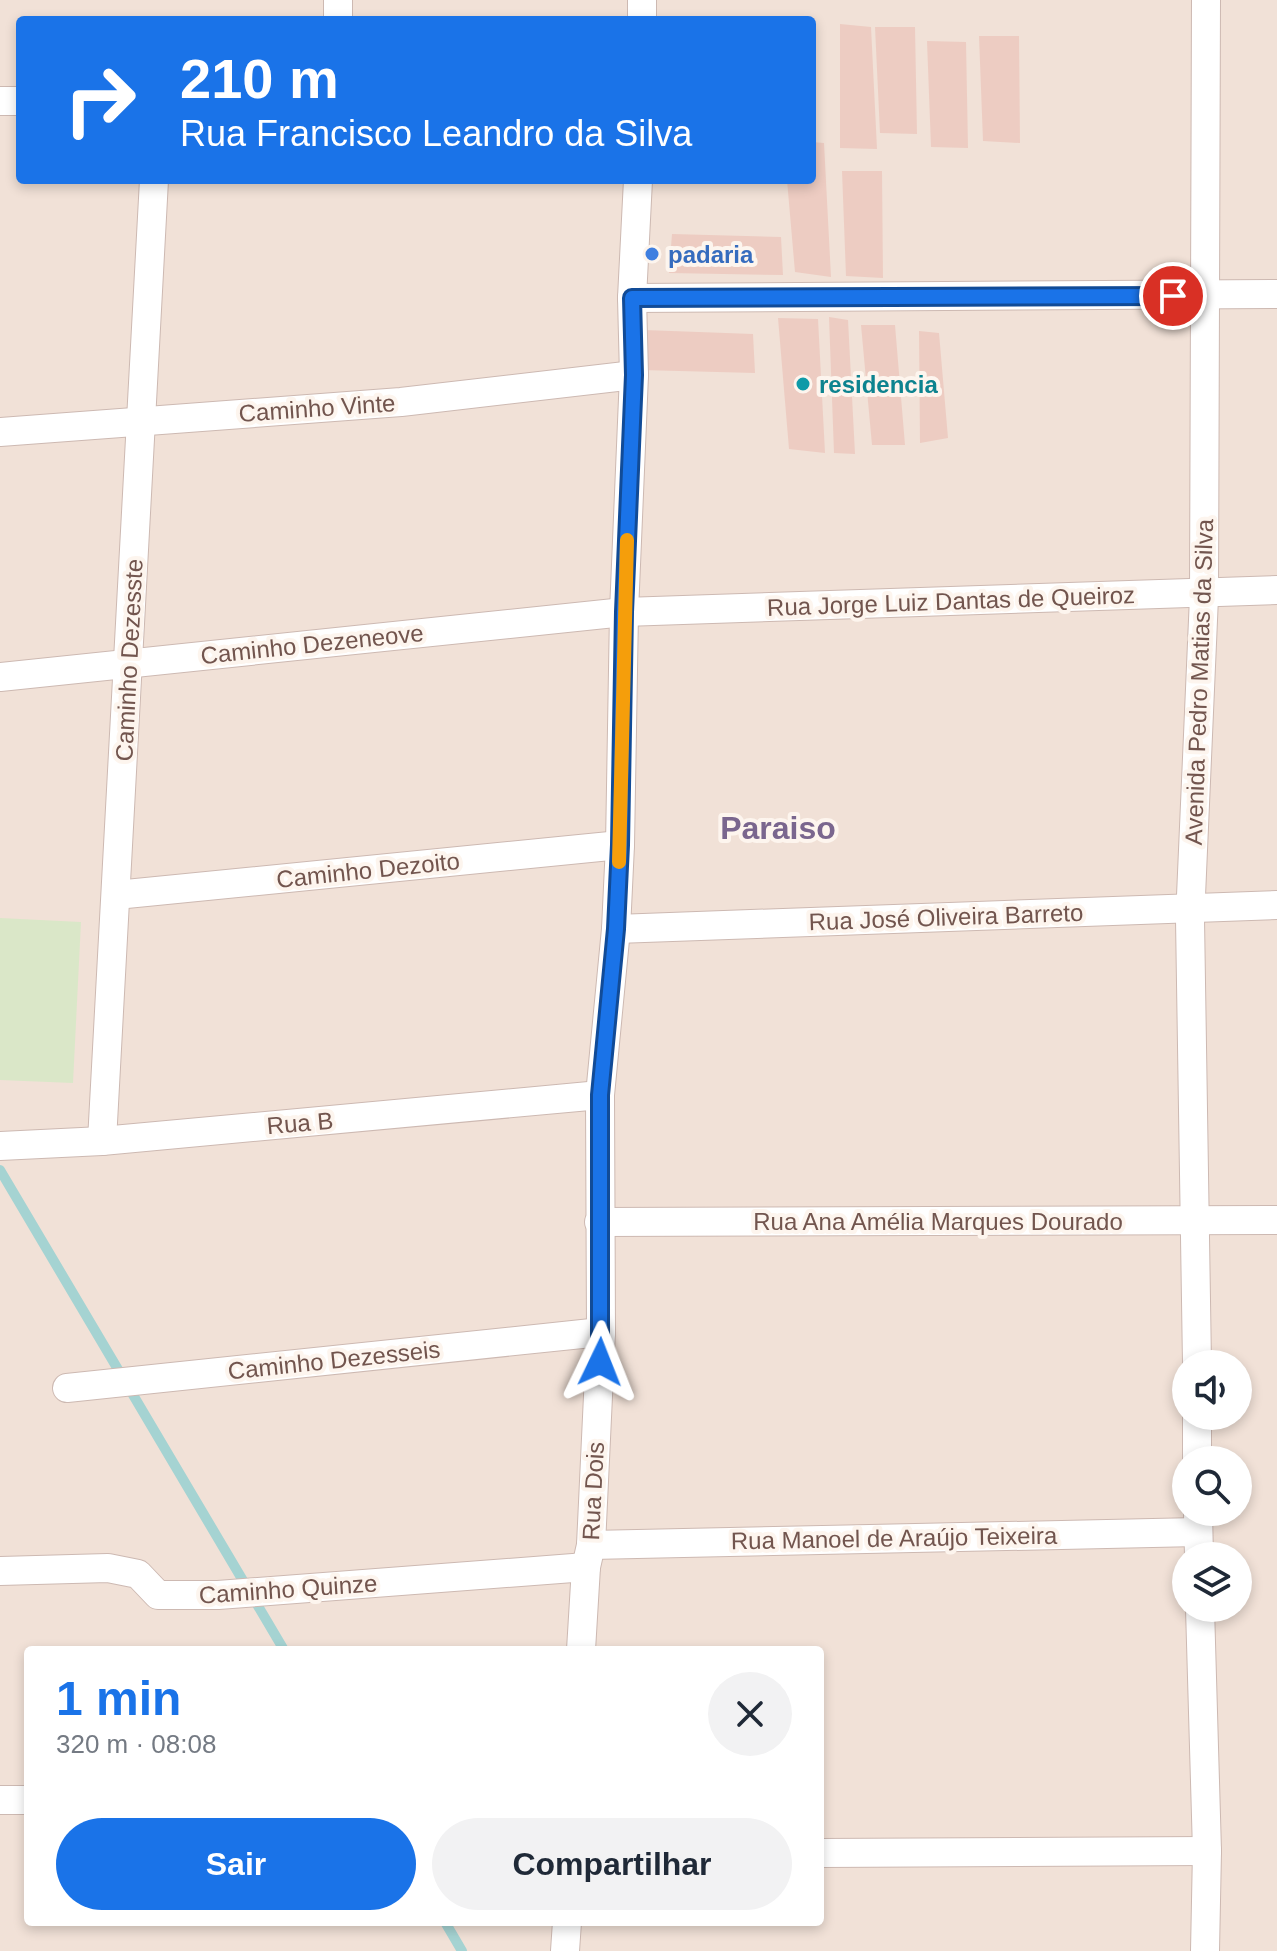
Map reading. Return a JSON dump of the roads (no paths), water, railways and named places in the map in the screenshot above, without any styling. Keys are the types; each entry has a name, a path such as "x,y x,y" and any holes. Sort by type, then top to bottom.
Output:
{"street":[{"name":"Avenida Pedro Matias da Silva","path":"1197,1350 1190,908 1204,592 1206,0"},
{"name":"Caminho Dezesste","path":"102,1141 154,184"},
{"name":"Rua Dois","path":"581,1646 601,1332 600,1095 616,929 620,845 624,612 634,375 632,298 638,184"},
{"path":"632,298 1277,294"},
{"name":"Caminho Vinte","path":"0,432 401,402 634,375"},
{"name":"Rua Jorge Luiz Dantas de Queiroz","path":"624,612 1277,590"},
{"name":"Caminho Dezeneove","path":"0,677 624,612"},
{"name":"Caminho Dezoito","path":"116,895 620,845"},
{"name":"Rua José Oliveira Barreto","path":"616,929 1277,905"},
{"name":"Rua B","path":"0,1146 102,1141 600,1095"},
{"name":"Rua Ana Amélia Marques Dourado","path":"599,1222 1277,1220"},
{"name":"Caminho Dezesseis","path":"67,1388 601,1332"},
{"name":"Rua Manoel de Araújo Teixeira","path":"588,1556 1198,1533"},
{"name":"Caminho Quinze","path":"0,1571 108,1568 138,1574 155,1593 169,1596 218,1595 588,1556"},
{"path":"1200,1622 1207,1851 1205,1951"},
{"path":"0,1800 24,1800"},
{"path":"824,1853 1207,1851"},
{"path":"565,1951 567,1926"}],"waterway":[{"path":"0,1170 282,1646"},
{"path":"447,1926 462,1951"}],"place":[{"name":"padaria","path":"652,254"},
{"name":"residencia","path":"803,384"}],"district":[{"name":"Paraiso","path":"778,828"}]}
